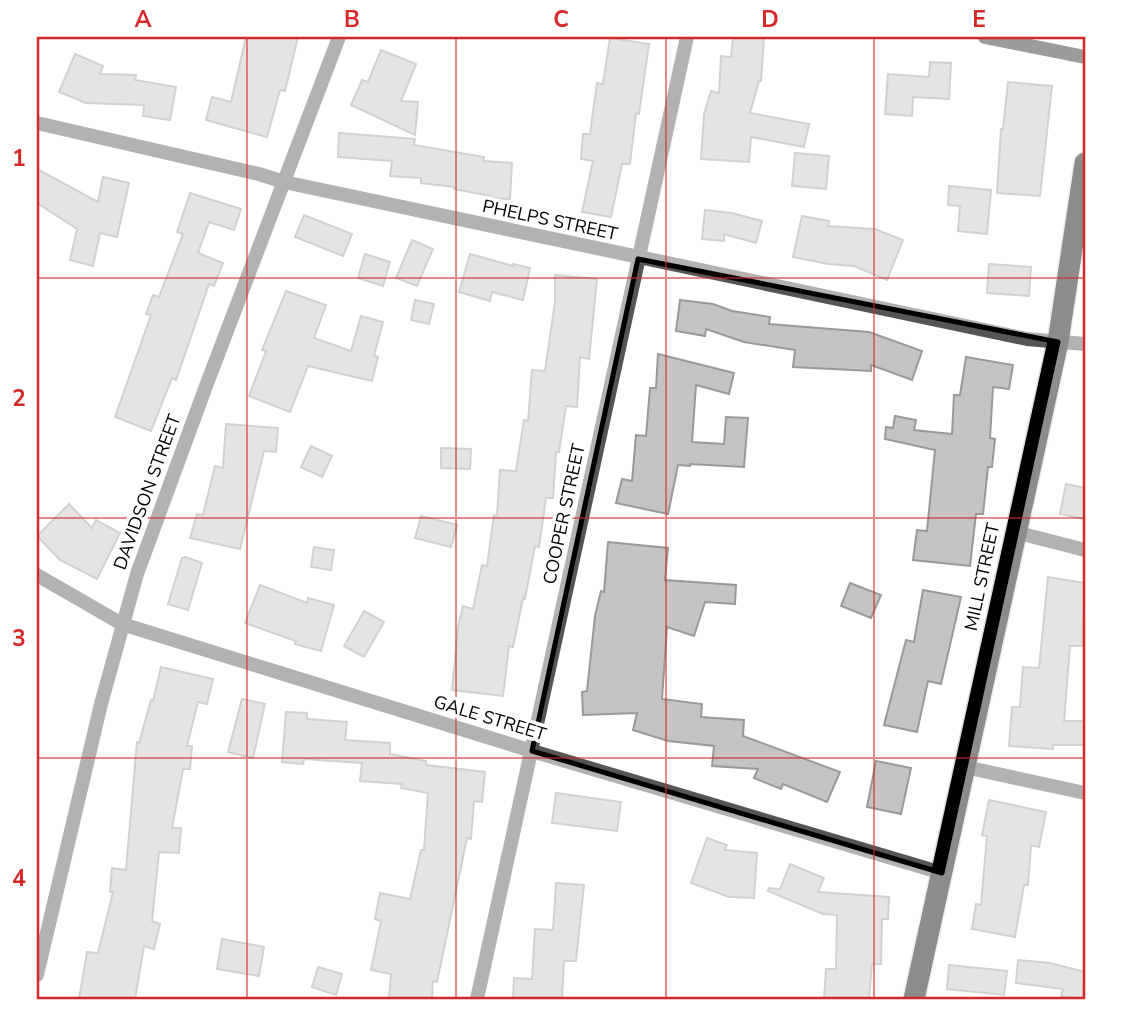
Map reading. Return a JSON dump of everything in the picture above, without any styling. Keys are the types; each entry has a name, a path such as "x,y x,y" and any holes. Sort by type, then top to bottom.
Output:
{"highway":[{"name":"MILL STREET","path":"914,999 1058,342 1085,163"}],"street":[{"name":"DAVIDSON STREET","path":"37,975 122,624 206,386 339,37"},
{"name":"COOPER STREET","path":"477,999 687,37"},
{"path":"985,37 1085,57"},
{"name":"PHELPS STREET","path":"37,122 260,174 284,182 638,259 1027,339 1085,344"},
{"path":"1015,532 1085,550"},
{"name":"GALE STREET","path":"37,575 122,624 532,751 942,873"},
{"path":"965,767 1085,793"}],"highlighted area":[{"path":"638,259 1058,342 942,873 532,751"}],"building":[{"path":"246,37 298,37 285,91 280,90 267,137 206,120 212,97 231,102"},
{"path":"733,37 764,37 761,81 750,113 809,124 804,147 751,137 749,162 701,159 704,114 711,91 719,93 721,56 731,57"},
{"path":"610,38 649,44 630,164 622,164 611,217 582,212 593,161 581,159 583,134 590,134 597,83 603,84"},
{"path":"381,50 416,64 401,101 418,102 415,135 351,105 362,80 368,82"},
{"path":"75,54 103,66 100,74 136,75 135,80 176,87 170,120 143,116 144,105 86,103 59,92"},
{"path":"930,62 951,63 949,99 913,97 912,116 885,114 888,74 929,77"},
{"path":"1008,82 1052,86 1040,196 997,193 1001,129"},
{"path":"339,133 415,139 414,145 484,157 483,161 512,163 510,199 491,198 454,189 455,187 421,183 421,178 390,176 392,161 338,157"},
{"path":"795,153 829,156 826,189 792,186"},
{"path":"37,169 98,202 103,177 129,183 117,237 100,233 93,266 70,260 77,229 37,203"},
{"path":"949,186 991,190 987,234 958,231 960,206 948,205"},
{"path":"190,193 241,209 234,230 209,222 198,253 223,263 214,286 209,284 176,380 172,378 151,431 115,417 151,315 146,314 153,295 159,297 183,234 177,232"},
{"path":"705,210 732,213 762,221 756,243 724,234 724,241 702,239"},
{"path":"304,215 352,234 343,256 295,237"},
{"path":"802,216 829,221 828,226 875,229 903,240 887,280 854,266 793,257"},
{"path":"412,240 433,249 417,286 396,278"},
{"path":"365,254 390,262 383,286 358,278"},
{"path":"470,254 530,268 523,300 492,292 490,301 459,292"},
{"path":"989,264 1031,267 1029,296 987,293"},
{"path":"555,275 597,279 589,359 580,357 577,407 566,406 559,452 556,452 553,498 546,498 539,547 535,546 513,647 509,646 503,696 452,690 458,627 463,606 473,609 482,565 487,566 494,515 497,516 500,470 516,471 524,420 528,421 532,370 545,371 555,302"},
{"path":"286,291 326,305 314,338 351,351 361,316 383,322 374,356 378,357 372,381 308,366 290,412 249,396 266,351 262,350"},
{"path":"415,300 434,304 429,324 411,320"},
{"path":"680,300 713,304 732,311 770,317 769,324 869,332 922,351 912,380 871,365 871,371 793,367 795,350 744,342 706,329 705,336 676,331"},
{"path":"658,354 734,373 729,394 696,385 692,442 724,444 726,417 748,418 744,467 678,465 668,514 616,503 622,479 632,481 636,435 646,436 650,388 656,388"},
{"path":"966,357 1013,365 1009,389 993,387 990,438 995,439 992,467 988,467 983,514 976,514 970,566 913,560 917,530 927,531 935,450 885,439 886,427 893,428 895,416 916,420 914,430 952,434 954,395 960,395"},
{"path":"226,424 278,428 276,452 264,451 240,549 190,538 197,514 203,515 215,466 223,468"},
{"path":"311,446 332,456 322,477 301,467"},
{"path":"441,448 471,449 470,469 441,468"},
{"path":"1066,484 1085,488 1085,519 1060,514"},
{"path":"69,504 92,528 96,520 120,533 97,579 60,560 37,536"},
{"path":"421,516 457,525 451,547 415,538"},
{"path":"608,542 668,548 665,580 736,585 735,604 705,602 694,636 667,627 662,699 702,704 701,717 744,720 743,736 840,772 827,802 783,784 781,789 754,778 758,769 712,766 714,746 668,741 633,730 637,713 583,715 582,692 587,691 595,616 601,591 604,592"},
{"path":"314,547 334,550 331,570 311,567"},
{"path":"182,558 202,563 188,610 168,604"},
{"path":"1048,577 1085,583 1082,646 1070,646 1064,721 1085,721 1085,745 1053,745 1053,749 1009,746 1012,707 1020,707 1023,667 1039,668"},
{"path":"850,583 881,595 871,618 841,606"},
{"path":"260,585 307,603 308,598 334,605 321,651 295,644 296,641 245,623"},
{"path":"923,590 961,597 941,684 928,681 917,732 884,725 906,640 914,642"},
{"path":"364,611 384,622 364,657 344,646"},
{"path":"161,667 213,679 207,704 198,702 187,746 192,746 190,769 183,769 172,828 181,828 179,853 159,852 152,921 160,924 154,949 144,946 135,999 79,999 87,952 98,953 113,892 110,892 112,868 126,870 137,742 139,743 151,700 153,701"},
{"path":"242,699 265,704 253,758 228,752"},
{"path":"286,712 307,713 307,719 347,722 345,740 390,743 390,754 426,761 426,765 485,772 482,802 474,801 471,839 467,838 437,982 433,981 432,999 389,999 391,974 371,970 381,921 375,919 380,893 410,899 421,850 424,850 428,793 401,788 402,784 360,781 362,763 304,759 303,764 282,762"},
{"path":"876,761 911,768 901,814 867,807"},
{"path":"556,793 621,802 617,831 552,823"},
{"path":"989,800 1046,812 1039,847 1031,845 1028,885 1024,885 1015,937 972,929 976,904 981,905 987,836 982,835"},
{"path":"707,838 727,845 725,850 757,853 754,898 729,897 691,883"},
{"path":"790,864 824,878 818,892 889,897 888,919 882,919 881,964 872,964 869,999 824,999 826,969 836,969 837,915 823,914 768,891 769,888 780,889"},
{"path":"556,883 584,885 576,961 564,961 562,999 513,999 514,978 532,979 535,929 553,930"},
{"path":"222,939 264,947 259,976 217,969"},
{"path":"1018,960 1050,963 1085,972 1082,999 1061,996 1063,989 1016,983"},
{"path":"949,965 1007,971 1004,995 947,989"},
{"path":"318,967 342,974 336,995 312,987"}]}
